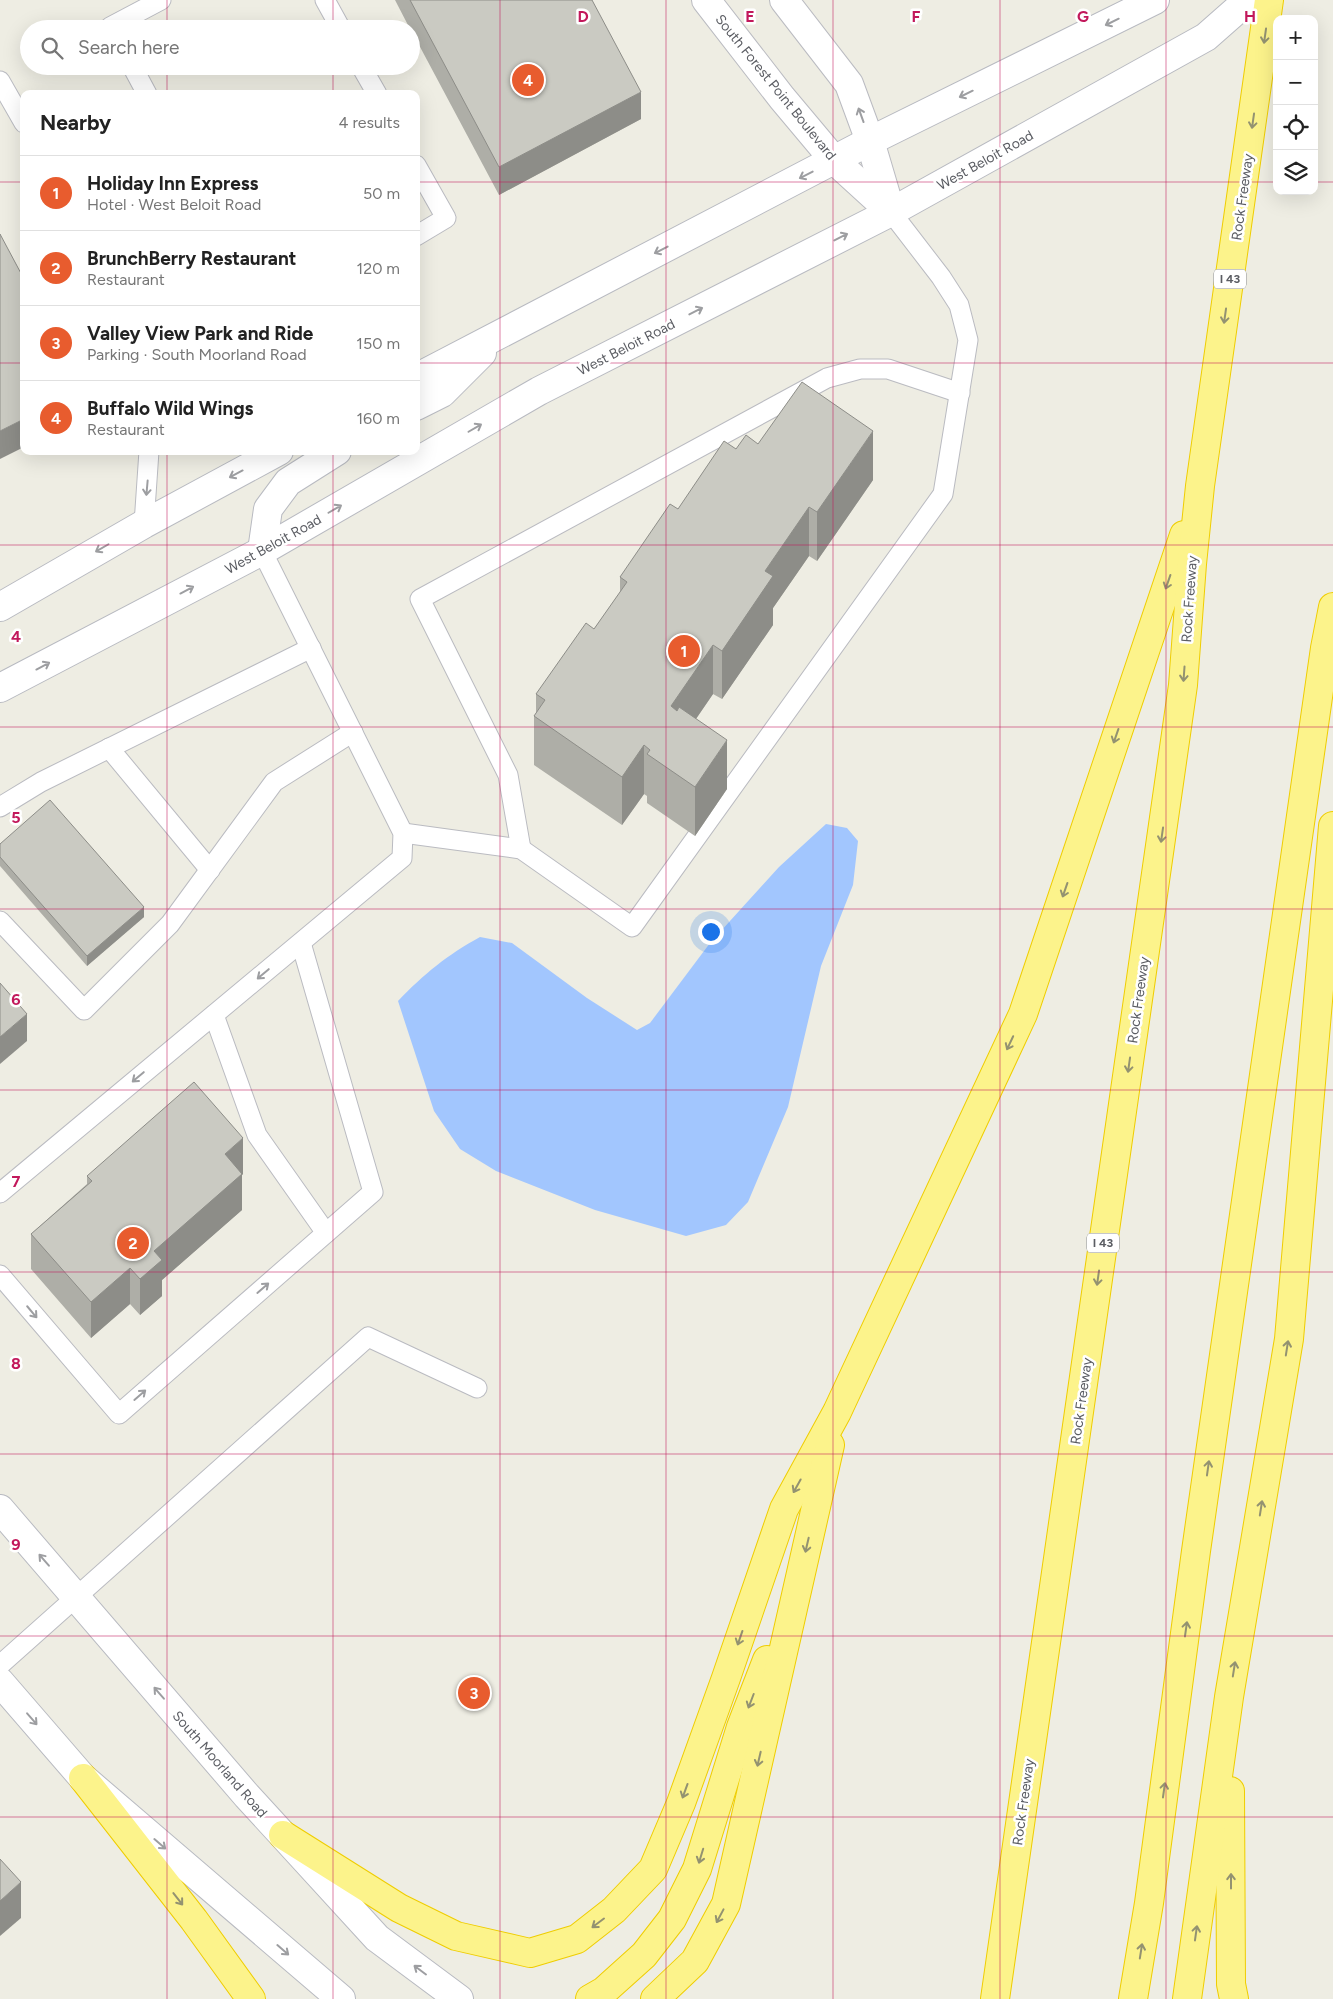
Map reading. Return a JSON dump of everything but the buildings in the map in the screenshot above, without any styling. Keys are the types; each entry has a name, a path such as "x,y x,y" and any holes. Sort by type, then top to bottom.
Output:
{"highway":[{"name":"Rock Freeway","path":"995,1999 1183,685 1200,486 1270,0"},
{"path":"283,1835 399,1908 456,1936 530,1953 577,1939 614,1910 653,1869 681,1803 784,1509 837,1412 1023,1014 1200,486"},
{"path":"1133,1999 1149,1903 1200,1522 1325,648 1333,608"},
{"path":"1187,1999 1229,1697 1289,1339 1333,826"},
{"path":"655,1999 696,1961 726,1904 837,1412"},
{"path":"590,1999 604,1991 644,1955 672,1918 697,1869 741,1727 801,1574"},
{"path":"1229,1697 1231,1984 1234,1999"},
{"path":"83,1778 194,1920 251,1999"}],"main road":[{"name":"South Forest Point Boulevard","path":"706,0 782,98 834,160 891,212"},
{"path":"784,0 850,84 870,141 891,212"},
{"path":"420,376 870,141 1155,0"},
{"name":"West Beloit Road","path":"0,688 262,551 538,391 891,212 1206,37 1248,0"},
{"path":"420,404 442,393 502,332"},
{"path":"0,607 144,524 272,455"},
{"path":"262,551 268,509 288,482 331,455"},
{"name":"South Moorland Road","path":"0,1510 247,1796 377,1938 459,1999"},
{"path":"0,1682 83,1778 341,1999"}],"lane":[{"path":"123,20 161,0"},
{"path":"325,0 336,20"},
{"path":"137,75 145,90"},
{"path":"366,75 375,90"},
{"path":"0,80 20,117"},
{"path":"420,172 446,218 420,234"},
{"path":"403,833 521,849 632,927 943,494 968,340 959,306 941,277 891,212"},
{"path":"521,849 508,774 420,599 827,378 860,369 888,369 960,393"},
{"path":"144,524 149,455"},
{"path":"0,1193 402,858 403,833 262,551"},
{"path":"0,807 41,782 311,648"},
{"path":"0,921 84,1010 170,924 274,782 352,732"},
{"path":"109,748 210,870"},
{"path":"0,1275 118,1414 373,1192 301,943"},
{"path":"214,1015 256,1135 326,1233"},
{"path":"0,1665 368,1338 477,1388"}],"water":[{"path":"826,824 847,828 858,841 853,885 821,966 788,1107 748,1202 726,1225 686,1236 595,1210 496,1171 460,1149 434,1111 398,1001 417,982 446,958 480,937 512,943 587,998 637,1030 650,1023 710,943 779,867"}],"place":[{"name":"Buffalo Wild Wings","path":"528,80"},
{"name":"Holiday Inn Express","path":"684,651"},
{"name":"BrunchBerry Restaurant","path":"133,1243"},
{"name":"Valley View Park and Ride","path":"474,1693"}]}
